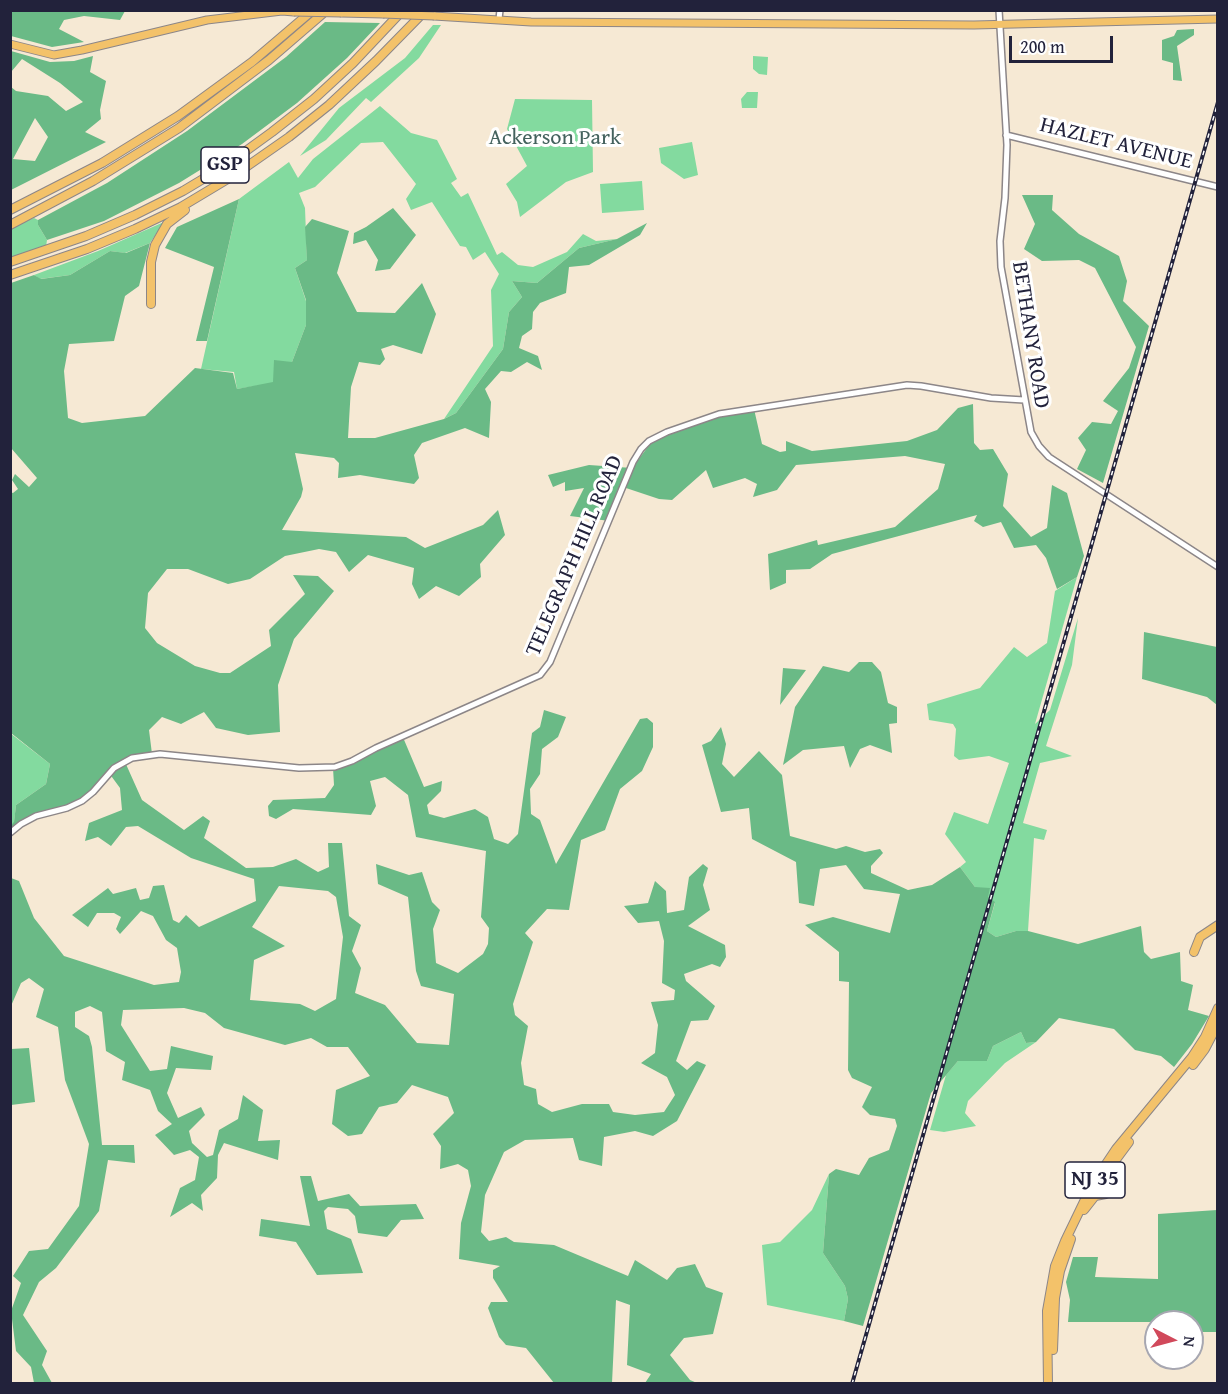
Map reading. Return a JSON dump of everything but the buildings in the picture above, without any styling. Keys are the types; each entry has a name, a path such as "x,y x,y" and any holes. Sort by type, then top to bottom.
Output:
{"highway":[{"path":"10,210 102,163 162,126 240,72 313,10"},
{"name":"GSP","path":"10,225 93,181 179,128 269,60 327,10"},
{"name":"GSP","path":"10,262 80,238 135,215 228,164 314,99 353,63 403,10"},
{"name":"GSP","path":"10,275 135,229 215,188 268,153 319,113 371,66 426,10"},
{"path":"151,304 151,262 160,233 173,218 200,201 215,188"},
{"path":"10,280 42,269 63,257"},
{"path":"1194,952 1200,937 1218,925"},
{"name":"NJ 35","path":"1048,1383 1047,1311 1055,1266 1065,1241 1092,1185 1116,1149 1192,1057 1205,1037 1218,1008"},
{"name":"NJ 35","path":"1053,1383 1054,1318 1058,1284 1069,1243 1084,1210 1095,1196 1106,1194 1102,1188 1107,1171 1198,1058 1218,1024"}],"main road":[{"path":"10,44 54,55 207,20 282,11 551,22 999,25 1218,19"}],"street":[{"path":"499,19 500,10"},
{"name":"BETHANY ROAD","path":"999,10 1007,171 1000,241 1001,267 1024,400 1033,436 1049,457 1218,567"},
{"name":"HAZLET AVENUE","path":"1006,135 1218,187"},
{"name":"TELEGRAPH HILL ROAD","path":"10,833 36,816 67,808 82,801 110,772 132,758 160,754 299,768 334,767 352,761 376,748 540,675 550,662 633,462 641,448 667,432 719,414 907,385 1001,400 1024,400"}],"green space":[{"path":"13,10 125,11 120,20 84,16 64,20 59,29 84,42 52,47 11,36"},
{"path":"325,22 380,23 347,58 297,103 242,144 179,183 104,221 47,240 38,225 38,220 107,183 187,131 286,57"},
{"path":"433,25 441,25 419,58 371,102 366,98 326,140 300,156 339,108 405,58"},
{"path":"1194,29 1194,35 1177,46 1182,81 1173,80 1173,63 1162,60 1162,40 1174,36 1177,30"},
{"path":"11,51 50,62 74,61 93,56 90,72 106,81 100,110 101,119 85,132 106,142 11,190 11,87 16,91 48,96 66,111 83,102 60,83 22,59 11,72","holes":["35,118 48,137 35,161 13,159"]},
{"path":"753,56 768,57 767,75 759,74 753,69"},
{"path":"747,92 758,92 757,108 742,108 741,99"},
{"name":"Ackerson Park","path":"515,99 592,100 593,172 566,182 520,217 517,202 506,184 527,166 507,129"},
{"path":"380,106 411,133 437,140 457,179 451,183 461,197 468,193 497,255 502,252 518,265 533,267 567,252 583,234 596,241 617,239 579,248 537,283 512,281 522,297 509,312 503,349 456,413 444,419 493,346 491,290 499,274 485,252 473,260 466,247 460,246 432,202 411,210 406,199 416,184 383,142 361,143 315,187 299,193 305,208 307,260 295,268 306,301 306,325 292,362 274,383 237,389 234,372 201,369 239,199 289,162 298,178 313,159"},
{"path":"692,142 698,175 684,179 661,163 659,148"},
{"path":"642,181 644,210 602,213 600,184"},
{"path":"1022,195 1053,195 1052,210 1079,234 1119,256 1127,281 1123,301 1149,326 1103,483 1077,469 1086,450 1078,438 1092,422 1111,424 1118,411 1103,401 1129,368 1136,347 1095,268 1079,260 1042,261 1024,249 1035,224"},
{"path":"239,199 207,341 196,341 214,267 165,248 177,227"},
{"path":"393,208 416,235 390,269 375,271 378,260 366,240 353,244 354,233"},
{"path":"34,218 38,220 38,225 47,240 46,247 11,258 10,229"},
{"path":"312,219 349,231 337,273 357,312 395,313 422,283 436,314 422,354 393,345 381,349 385,359 380,365 359,362 351,387 348,438 375,438 444,419 456,413 503,349 509,312 522,297 512,281 537,283 579,248 617,239 647,223 640,235 589,265 569,267 566,293 540,303 533,312 532,329 522,336 519,348 538,356 542,370 527,362 511,372 501,371 485,389 491,402 489,438 465,428 422,443 414,455 419,478 414,484 360,475 338,478 339,463 334,458 295,453 303,489 301,497 282,530 406,537 425,548 483,525 498,510 505,535 480,564 481,577 459,596 436,586 419,599 412,584 414,568 368,555 349,572 336,552 319,549 285,556 250,579 228,584 188,569 167,569 148,593 145,628 157,643 195,666 220,673 230,673 271,646 269,630 305,594 293,575 318,576 334,591 294,639 278,685 280,732 248,735 216,728 204,712 181,724 162,717 149,730 152,754 125,762 142,800 184,830 203,816 210,821 204,838 246,868 273,867 296,859 318,872 329,867 328,843 342,843 349,916 361,925 352,951 361,968 355,993 385,1005 417,1043 449,1045 454,994 421,986 416,971 408,897 378,884 376,864 409,875 422,872 432,902 440,910 433,929 436,963 458,973 483,954 488,944 489,928 481,917 486,851 416,837 408,795 385,777 370,781 376,806 371,815 293,809 276,819 269,816 268,806 273,800 325,798 334,785 333,768 402,735 424,787 442,781 441,791 427,805 429,814 444,818 475,809 488,817 494,839 508,844 518,834 532,733 540,727 544,710 566,717 558,737 542,749 540,774 530,789 531,814 540,820 556,864 640,719 647,718 653,723 653,747 642,771 620,789 605,830 581,840 569,910 547,909 525,933 533,942 513,1004 515,1015 528,1026 521,1063 524,1085 536,1089 538,1104 552,1112 582,1104 609,1104 613,1112 635,1115 664,1112 675,1095 667,1077 641,1063 655,1053 658,1025 651,1002 674,1000 675,990 662,983 664,941 659,921 638,923 624,906 648,903 655,881 666,891 667,913 684,910 689,877 703,864 708,868 703,885 710,910 688,926 725,945 726,957 720,967 712,964 684,974 686,981 715,1006 708,1020 691,1021 676,1061 687,1070 697,1061 706,1065 677,1121 653,1136 635,1131 604,1137 602,1166 579,1160 573,1138 525,1140 504,1152 485,1195 481,1232 489,1241 506,1237 514,1242 554,1245 628,1276 635,1260 667,1280 677,1268 695,1264 706,1287 723,1293 713,1334 684,1338 670,1355 690,1380 697,1383 645,1383 651,1374 627,1365 630,1305 616,1300 612,1383 554,1383 526,1348 506,1345 499,1337 488,1308 491,1302 508,1302 493,1278 493,1270 500,1266 459,1259 461,1223 471,1186 468,1170 458,1164 440,1169 441,1146 433,1134 454,1113 448,1097 412,1085 397,1103 379,1107 362,1134 348,1136 332,1124 336,1090 370,1076 348,1047 327,1047 311,1038 285,1045 224,1028 205,1013 184,1008 123,1010 121,1025 150,1071 167,1069 171,1046 213,1056 211,1070 176,1068 167,1093 178,1118 201,1107 205,1115 189,1131 192,1143 207,1157 213,1155 219,1130 238,1119 243,1095 263,1110 258,1141 280,1140 278,1160 224,1143 218,1155 217,1178 201,1195 203,1211 192,1203 170,1217 180,1188 195,1180 199,1157 190,1150 174,1155 155,1135 172,1124 158,1111 150,1090 122,1080 125,1062 106,1051 102,1012 90,1006 75,1012 75,1027 89,1036 92,1047 102,1145 134,1145 135,1163 108,1160 99,1211 56,1268 39,1282 23,1315 47,1351 42,1365 52,1383 34,1383 31,1367 16,1351 11,1311 21,1283 13,1276 29,1251 48,1249 79,1206 89,1144 65,1080 58,1027 36,1017 44,989 29,978 21,983 11,1006 11,878 19,881 34,918 64,956 154,985 179,982 181,972 177,948 166,940 153,916 141,911 120,934 116,929 121,917 114,913 97,913 88,927 72,915 108,888 113,894 136,888 140,900 149,898 153,886 164,885 173,920 179,923 186,915 199,927 256,901 254,879 191,858 138,826 126,827 111,846 98,837 85,841 89,823 122,810 120,788 109,773 74,806 28,819 11,835 16,805 46,784 50,764 11,733 10,492 13,493 18,489 12,480 15,474 29,487 37,478 11,448 11,283 34,275 41,279 70,275 110,251 126,253 150,243 139,286 125,296 114,341 69,344 64,371 68,418 82,423 145,416 195,368 233,373 237,389 273,382 274,360 292,362 306,325 306,300 295,268 307,260 305,227","holes":["279,886 328,891 336,897 343,937 336,999 315,1011 300,1004 250,1000 254,960 285,946 252,927"]},
{"path":"164,222 150,243 125,253 110,251 70,275 40,279 34,275 98,251"},
{"path":"973,404 974,443 980,450 993,449 1008,474 1003,506 1031,537 1047,528 1052,485 1067,493 1084,556 1077,577 1057,589 1046,558 1036,545 1014,548 1001,522 983,527 974,521 977,515 832,554 810,569 786,570 786,583 770,590 768,554 817,540 818,545 895,527 938,489 945,464 905,456 796,465 777,490 753,497 757,484 745,478 713,488 706,470 672,500 659,499 623,487 610,521 570,516 584,488 565,491 565,482 553,487 548,475 589,465 632,468 656,436 714,415 754,409 762,444 780,452 786,451 786,441 812,451 907,441 937,430 958,408"},
{"path":"1077,577 1035,724 1050,710 1078,618 1072,665 1046,746 1072,756 1040,763 1023,823 1047,830 1044,840 1034,838 1028,931 1016,931 996,937 987,931 995,903 975,887 960,867 966,862 945,834 954,812 988,824 1009,763 989,756 959,760 954,756 956,729 953,724 929,720 927,704 980,688 1014,647 1027,657 1047,643 1055,591"},
{"path":"1144,632 1217,647 1217,705 1207,697 1142,679"},
{"path":"859,662 872,662 881,672 888,703 897,707 897,723 889,724 892,753 870,745 860,749 850,768 844,746 803,750 783,765 795,707 823,666 849,672"},
{"path":"783,668 806,670 780,705"},
{"path":"721,727 726,744 722,764 734,777 759,751 782,775 790,836 836,849 846,846 865,852 880,849 883,853 871,866 871,873 908,890 932,885 960,867 975,887 990,888 988,897 995,902 987,931 996,937 1016,931 1028,931 1078,944 1141,926 1144,952 1151,959 1180,952 1181,981 1193,985 1188,1010 1209,1016 1192,1044 1174,1067 1161,1056 1135,1050 1114,1029 1059,1018 1036,1042 1026,1043 1021,1032 993,1046 987,1061 958,1061 931,1093 863,1326 844,1321 848,1299 845,1286 823,1253 829,1174 836,1169 859,1175 869,1158 889,1150 897,1126 895,1119 870,1115 862,1107 872,1087 852,1078 848,1070 849,982 839,981 839,952 805,925 833,917 890,933 900,894 864,889 846,865 820,869 814,906 799,903 796,862 752,839 749,808 721,812 702,745 711,741"},
{"path":"10,733 50,764 46,784 16,805 14,823 11,825"},
{"path":"1021,1032 1026,1043 1036,1042 1005,1063 968,1101 965,1113 976,1126 944,1132 930,1130 946,1075 958,1061 987,1061 993,1046"},
{"path":"29,1048 35,1102 11,1105 11,1049"},
{"path":"829,1174 823,1253 845,1286 848,1299 844,1321 767,1305 762,1245 780,1242 812,1210"},
{"path":"300,1176 311,1176 318,1201 349,1194 360,1206 416,1204 424,1219 401,1220 387,1237 358,1233 355,1216 348,1209 328,1207 324,1211 327,1229 351,1239 363,1273 317,1275 296,1242 259,1236 261,1219 310,1226"},
{"path":"1217,1210 1217,1332 1204,1332 1204,1310 1144,1310 1144,1322 1068,1322 1070,1300 1066,1282 1073,1257 1098,1257 1095,1277 1158,1279 1158,1214"}],"railway":[{"path":"852,1384 1218,102"}]}
